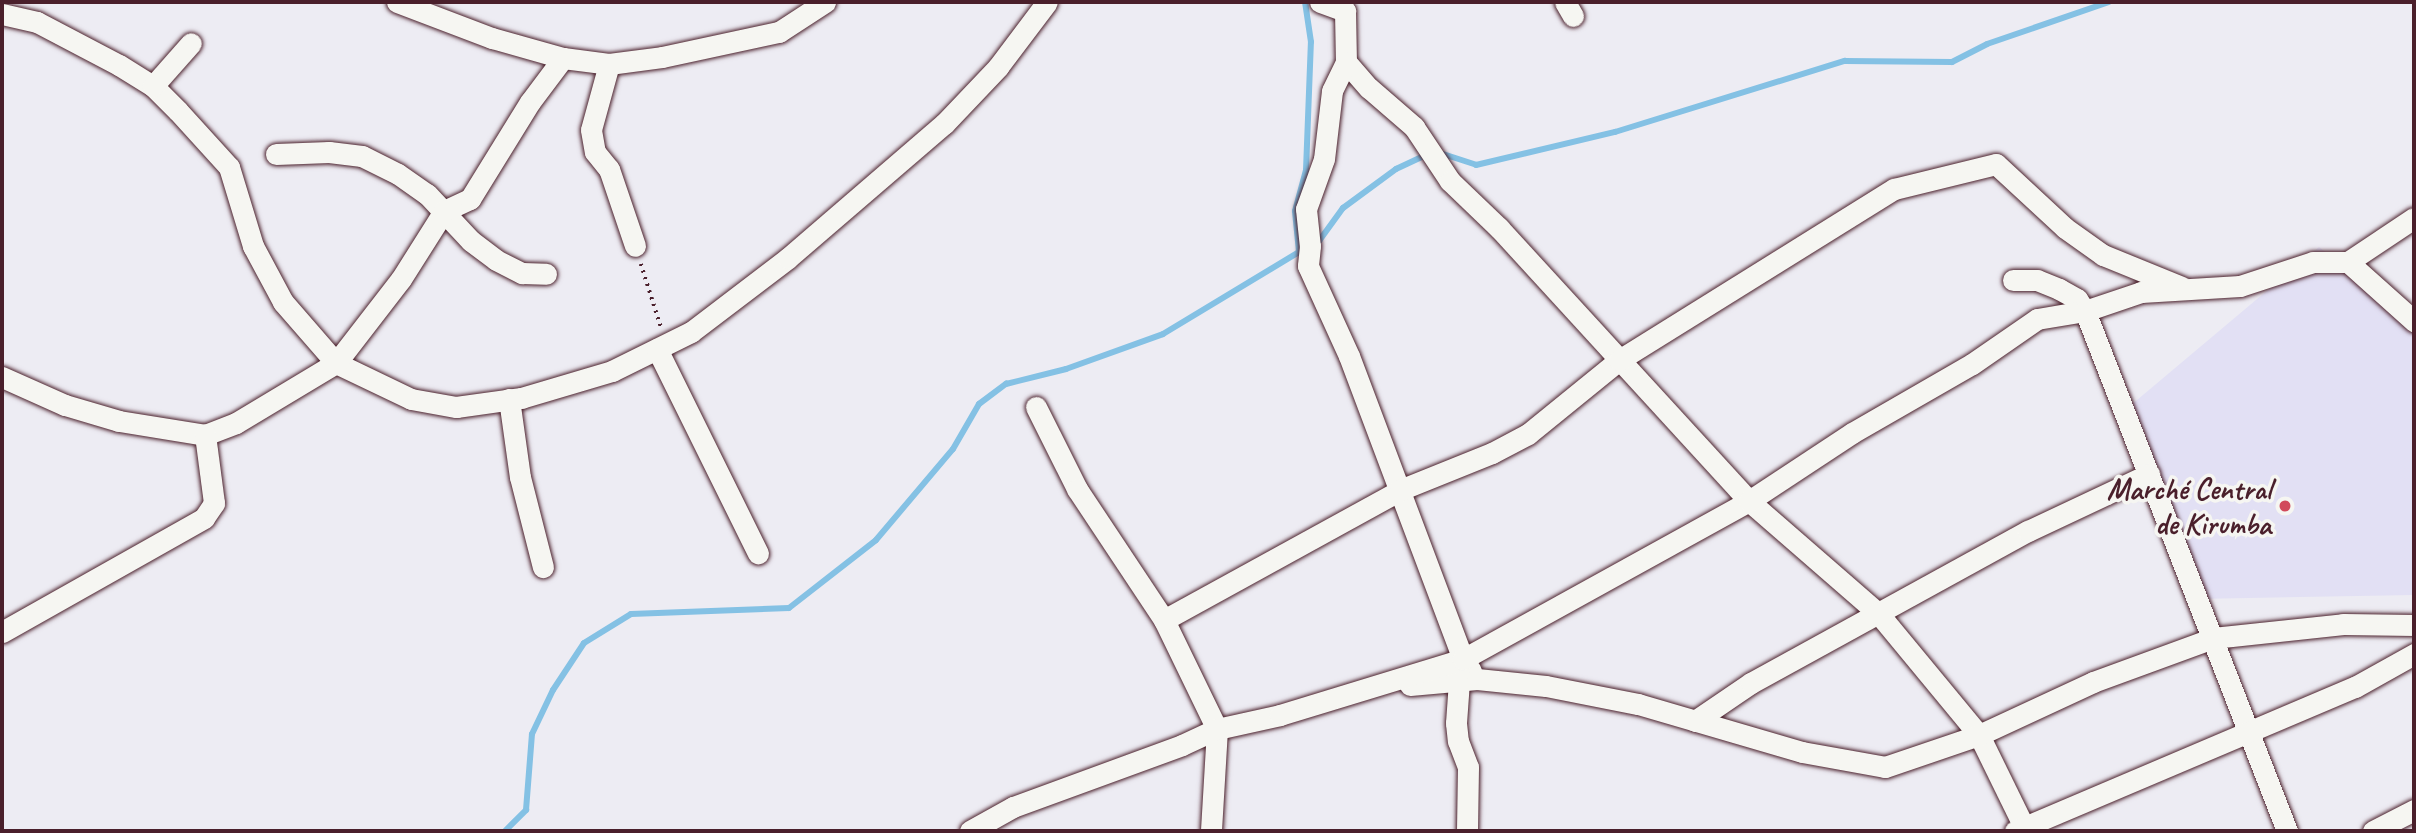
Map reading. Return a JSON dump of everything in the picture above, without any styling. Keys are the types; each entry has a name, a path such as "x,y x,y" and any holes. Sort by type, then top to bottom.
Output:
{"street":[{"path":"397,2 492,38 564,58 610,65 662,57 779,32 825,2"},
{"path":"2,14 37,22 153,86 229,167 253,246 283,302 337,363 411,399 456,407 509,399 612,371 691,332 788,258 944,124 998,67 1047,2"},
{"path":"1320,2 1345,10 1346,62 1332,91 1324,159 1306,209 1310,246 1308,266 1349,356 1463,659 1468,680 1456,723 1458,741 1468,767 1467,831"},
{"path":"153,86 191,43"},
{"path":"2,377 65,405 119,421 205,435 236,424 337,363 401,279 444,211 470,199 530,102 564,58"},
{"path":"1346,62 1368,88 1426,142 1437,164 1749,501 1878,613 1979,735 2020,829 2356,687 2414,654"},
{"path":"610,65 591,130 595,152 609,169 635,246"},
{"path":"276,154 329,152 362,156 398,174 427,194 471,240 496,260 522,273 546,274"},
{"path":"1164,620 1400,490 1492,453 1528,434 1619,360 1894,189 1996,164 2065,228 2103,255 2186,289"},
{"path":"970,831 1013,807 1182,746 1217,729 1280,715 1463,659 1749,501 1852,433 1972,364 2037,319 2085,311 2141,292 2240,286 2313,262 2348,262 2414,218"},
{"path":"2348,262 2414,321"},
{"path":"2013,280 2037,280 2059,289 2077,299 2085,311 2287,831"},
{"path":"662,346 758,553"},
{"path":"509,399 520,477 543,567"},
{"path":"1036,407 1077,489 1164,620 1217,729 1211,831"},
{"path":"2,632 204,518 214,503 205,435"},
{"path":"1695,721 1751,683 2028,531 2149,474"},
{"path":"1370,688 1468,680 1559,689 1638,704 1802,752 1885,768 1979,735 2093,682 2213,638 2343,624 2414,625"},
{"path":"2373,831 2414,810"}],"path":[{"path":"635,246 662,346"}],"shaded area":[{"name":"Marché Central de Kirumba","path":"2319,247 2414,319 2414,595 2196,599 2118,416"}],"waterway":[{"path":"1299,252 1295,211 1306,170 1311,42 1305,2"},
{"path":"1440,153 1476,165 1615,132 1845,61 1952,62 1987,44 2109,2"},
{"path":"1313,244 1319,241 1343,208 1396,169 1426,155"},
{"path":"505,831 526,810 532,734 553,690 584,643 631,614 789,608 876,540 953,449 979,404 1006,384 1066,369 1163,334 1304,249"}],"place":[{"name":"Marché Central de Kirumba","path":"2285,506"}]}
